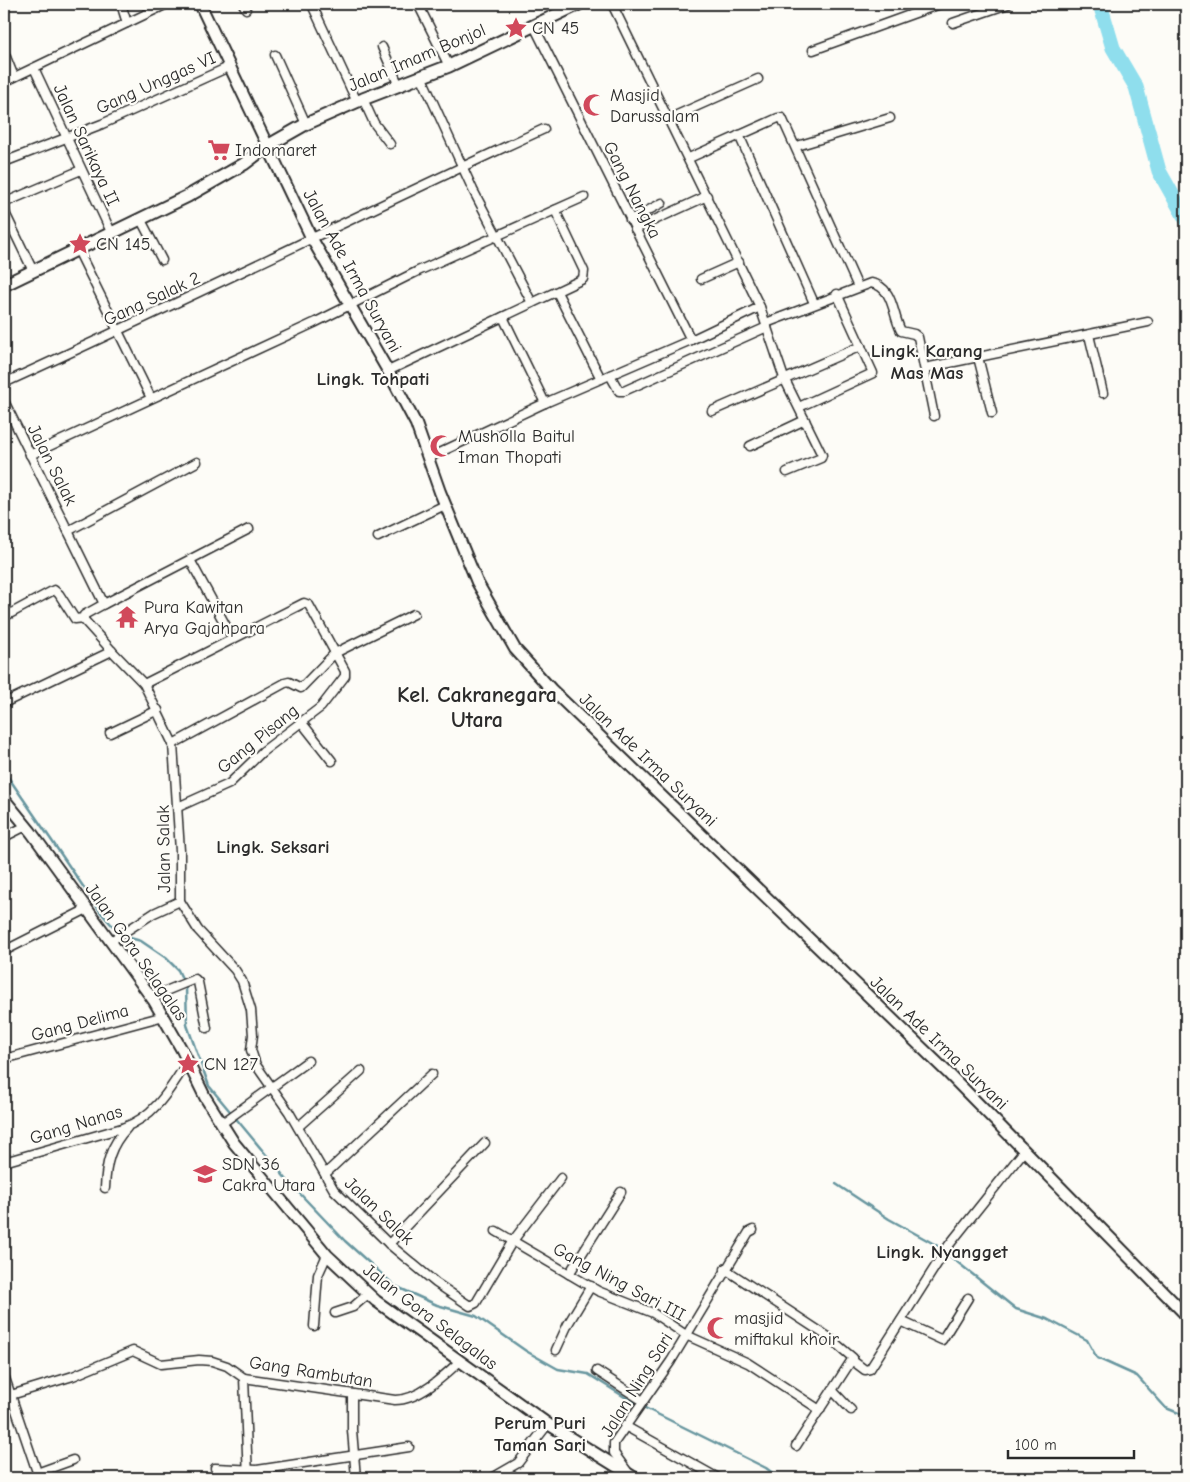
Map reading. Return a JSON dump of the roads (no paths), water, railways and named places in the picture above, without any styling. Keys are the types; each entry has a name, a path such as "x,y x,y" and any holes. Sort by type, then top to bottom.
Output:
{"main road":[{"name":"Jalan Imam Bonjol","path":"4,285 140,220 244,164 269,145 306,124 360,100 422,78 579,4"}],"street":[{"path":"121,4 127,23"},
{"path":"4,82 167,4"},
{"name":"Jalan Ade Irma Suryani","path":"200,4 312,238 416,424 445,505 477,582 504,632 526,663 949,1074 1186,1315"},
{"path":"418,4 449,66"},
{"path":"612,4 689,158 760,307 784,378 822,456 787,472"},
{"path":"813,50 940,4"},
{"path":"953,23 1008,4"},
{"path":"313,7 360,100 390,144"},
{"name":"Gang Nangka","path":"534,26 691,340"},
{"path":"382,47 399,86"},
{"path":"4,52 14,77"},
{"path":"275,55 306,124"},
{"name":"Gang Unggas VI","path":"4,162 121,116 230,66"},
{"name":"Jalan Sarikaya II","path":"34,68 112,234"},
{"path":"422,78 496,236 532,303"},
{"path":"668,118 758,79"},
{"path":"689,158 780,118 785,120 858,287"},
{"path":"797,146 890,118"},
{"name":"Gang Salak 2","path":"4,383 117,332 544,129"},
{"path":"739,135 814,303"},
{"path":"33,271 6,215 6,202 81,170"},
{"path":"635,229 707,196"},
{"path":"30,455 349,306 418,271 584,197"},
{"path":"630,220 662,204"},
{"path":"388,371 581,281 584,275 555,210"},
{"path":"140,220 162,260"},
{"path":"78,250 151,398"},
{"path":"701,279 739,262"},
{"path":"610,375 619,391 624,390 814,303 871,283 886,290 901,331 918,336 934,416"},
{"path":"557,292 601,379"},
{"path":"799,407 872,375 837,294"},
{"path":"428,458 545,403 691,340 760,307"},
{"path":"503,316 545,403"},
{"path":"925,368 1148,322"},
{"path":"1090,335 1104,394"},
{"path":"712,411 861,346"},
{"path":"978,357 992,413"},
{"name":"Jalan Salak","path":"4,401 104,604"},
{"path":"750,446 805,420"},
{"path":"68,531 196,462"},
{"path":"378,537 445,505"},
{"path":"84,618 84,615 104,604 249,529"},
{"path":"190,560 233,639"},
{"name":"Jalan Salak","path":"4,618 54,590 59,594 75,619 84,618 112,652 144,684 173,744 178,807 180,901 193,924 235,970 242,981 252,1018 253,1056 325,1174 346,1203 389,1244 466,1305 471,1306 476,1303 512,1242"},
{"path":"144,684 301,603 306,603 310,608 335,654"},
{"path":"173,744 286,683 301,688 335,654 414,614"},
{"path":"4,703 112,652"},
{"name":"Gang Pisang","path":"178,807 229,784 262,752 321,707 344,677 345,671 335,654"},
{"path":"110,733 158,710"},
{"path":"302,723 332,761"},
{"name":"Jalan Gora Selagalas","path":"4,799 87,909 114,939 164,1016 198,1083 225,1120 246,1158 327,1255 368,1294 460,1361 548,1424 633,1477"},
{"path":"4,837 26,826"},
{"path":"114,939 180,901"},
{"path":"4,951 87,909"},
{"path":"151,997 195,979 198,982 207,1028"},
{"name":"Gang Delima","path":"4,1059 164,1016"},
{"path":"225,1120 308,1061"},
{"name":"Gang Nanas","path":"4,1162 128,1126 146,1116 163,1099 188,1062"},
{"path":"298,1127 362,1070"},
{"path":"325,1174 432,1074"},
{"path":"105,1188 106,1164 109,1154 128,1126"},
{"path":"389,1244 485,1143"},
{"path":"725,1269 834,1341 850,1354 853,1361 865,1370 870,1369 949,1245 1024,1151"},
{"path":"512,1242 561,1178"},
{"path":"569,1274 621,1192"},
{"name":"Jalan Ning Sari","path":"633,1477 613,1450 625,1426 671,1361 697,1320 725,1269 749,1232 753,1230"},
{"name":"Gang Ning Sari III","path":"496,1231 512,1242 591,1286 653,1313 686,1335 748,1363 820,1410"},
{"path":"314,1326 318,1275 327,1255"},
{"path":"556,1350 568,1324 591,1286"},
{"path":"335,1313 358,1304 368,1294"},
{"path":"901,1320 941,1340 968,1298"},
{"name":"Gang Rambutan","path":"11,1395 73,1376 134,1351 161,1364 199,1360 212,1361 227,1366 244,1378 391,1400 404,1399 434,1383 460,1361"},
{"path":"796,1446 853,1361"},
{"path":"597,1371 643,1401"},
{"path":"4,1375 38,1476 73,1460"},
{"path":"244,1378 248,1478"},
{"path":"832,1391 851,1410"},
{"path":"352,1394 353,1456 356,1478"},
{"path":"492,1478 518,1463 548,1424"},
{"path":"625,1426 718,1478"},
{"path":"215,1468 263,1469 409,1447"}],"waterway":[{"path":"1100,4 1113,48 1136,87 1159,171 1186,219"},
{"path":"4,771 102,914 119,933"},
{"path":"123,936 141,941 166,958 178,970 186,987 187,1025 209,1086 287,1180 345,1241 395,1286 437,1305 476,1316 526,1351 558,1369 588,1374 631,1401 766,1468 779,1478"},
{"path":"836,1184 889,1219 936,1245 1016,1309 1047,1319 1087,1340 1097,1358 1137,1376 1166,1408 1186,1416"}],"place":[{"name":"CN 45","path":"516,28"},
{"name":"Masjid Darussalam","path":"594,105"},
{"name":"Indomaret","path":"219,150"},
{"name":"CN 145","path":"80,244"},
{"name":"Musholla Baitul Iman Thopati","path":"441,446"},
{"name":"Pura Kawitan Arya Gajahpara","path":"127,617"},
{"name":"CN 127","path":"188,1064"},
{"name":"SDN 36 Cakra Utara","path":"205,1174"},
{"name":"masjid miftakul khoir","path":"718,1328"}],"district":[{"name":"Lingk. Karang Mas Mas","path":"927,362"},
{"name":"Lingk. Tohpati","path":"373,379"},
{"name":"Kel. Cakranegara Utara","path":"477,708"},
{"name":"Lingk. Seksari","path":"273,847"},
{"name":"Lingk. Nyangget","path":"942,1252"},
{"name":"Perum Puri Taman Sari","path":"540,1434"}]}
